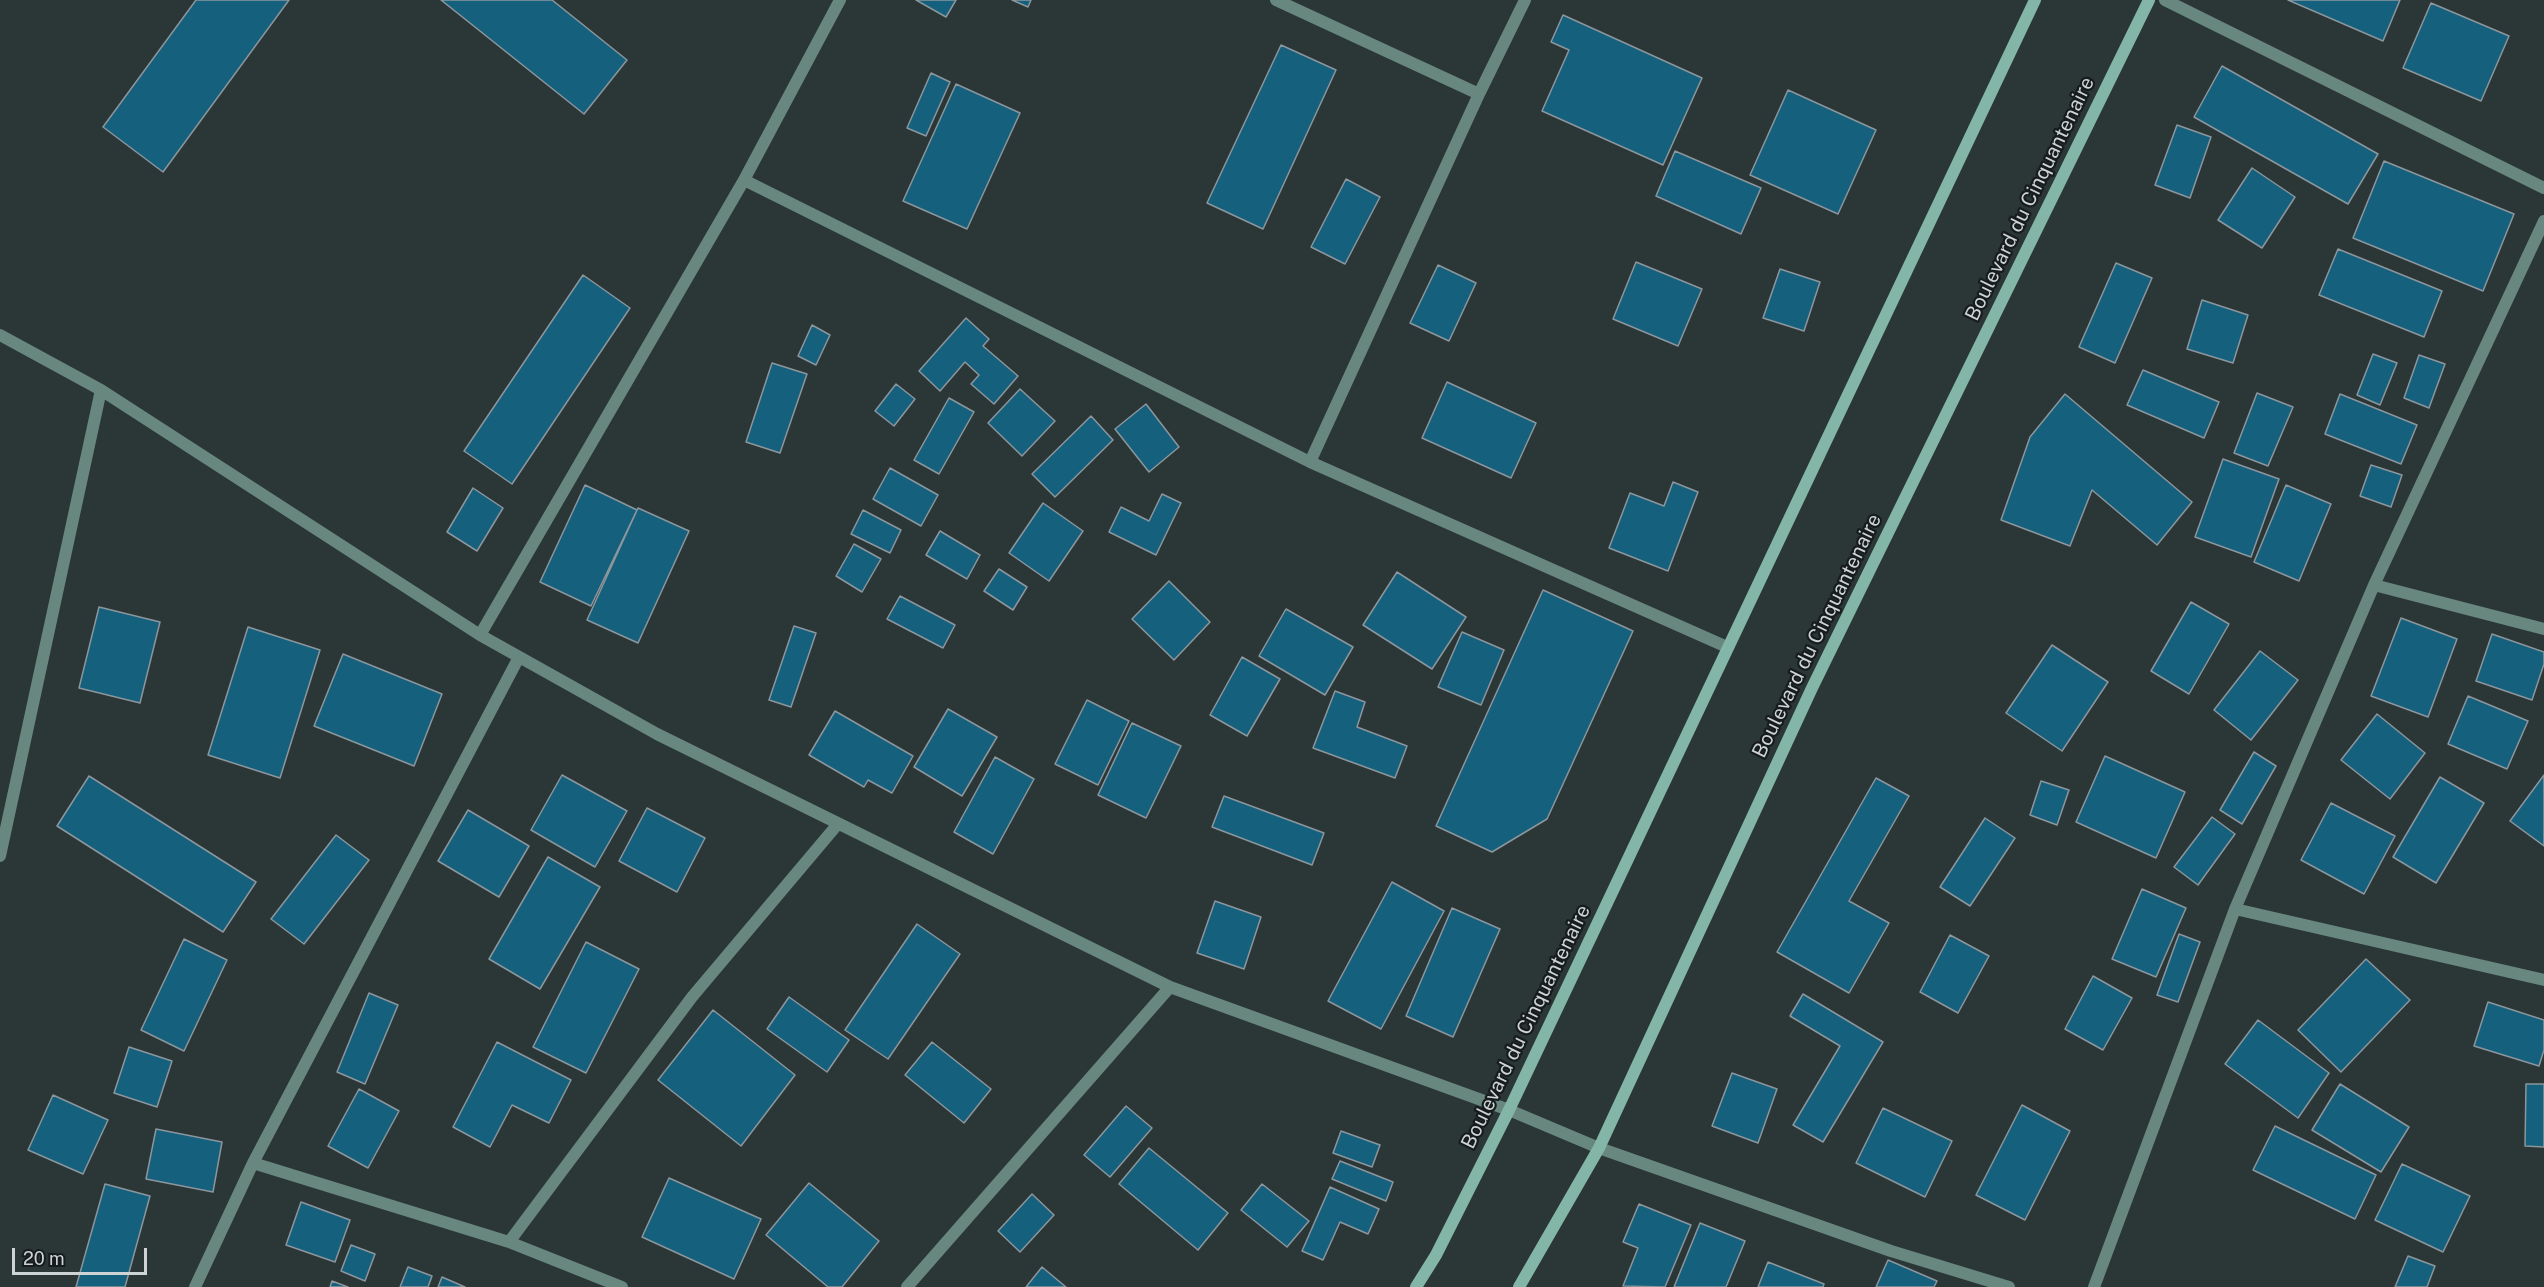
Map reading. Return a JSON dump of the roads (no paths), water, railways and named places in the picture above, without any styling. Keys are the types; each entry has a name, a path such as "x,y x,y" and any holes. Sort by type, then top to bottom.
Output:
{"main road":[{"name":"Boulevard du Cinquantenaire","path":"1416,1287 1436,1255 1509,1110 2035,0"},
{"name":"Boulevard du Cinquantenaire","path":"1519,1287 1599,1148 1812,688 2149,0"}],"street":[{"path":"480,635 744,180 840,0"},
{"path":"1276,0 1479,94"},
{"path":"1310,462 1479,94 1525,0"},
{"path":"2165,0 2544,188"},
{"path":"744,180 1310,462 1727,647"},
{"path":"2094,1287 2235,909 2374,585 2544,221"},
{"path":"0,335 101,390 480,635 657,734 837,825 1170,987 1509,1110 1599,1148 1891,1251 2009,1287"},
{"path":"0,856 101,390"},
{"path":"2374,585 2544,629"},
{"path":"195,1287 253,1163 519,657"},
{"path":"508,1242 692,997 837,825"},
{"path":"2235,909 2544,980"},
{"path":"907,1287 1170,987"},
{"path":"253,1163 508,1242 622,1287"}]}
